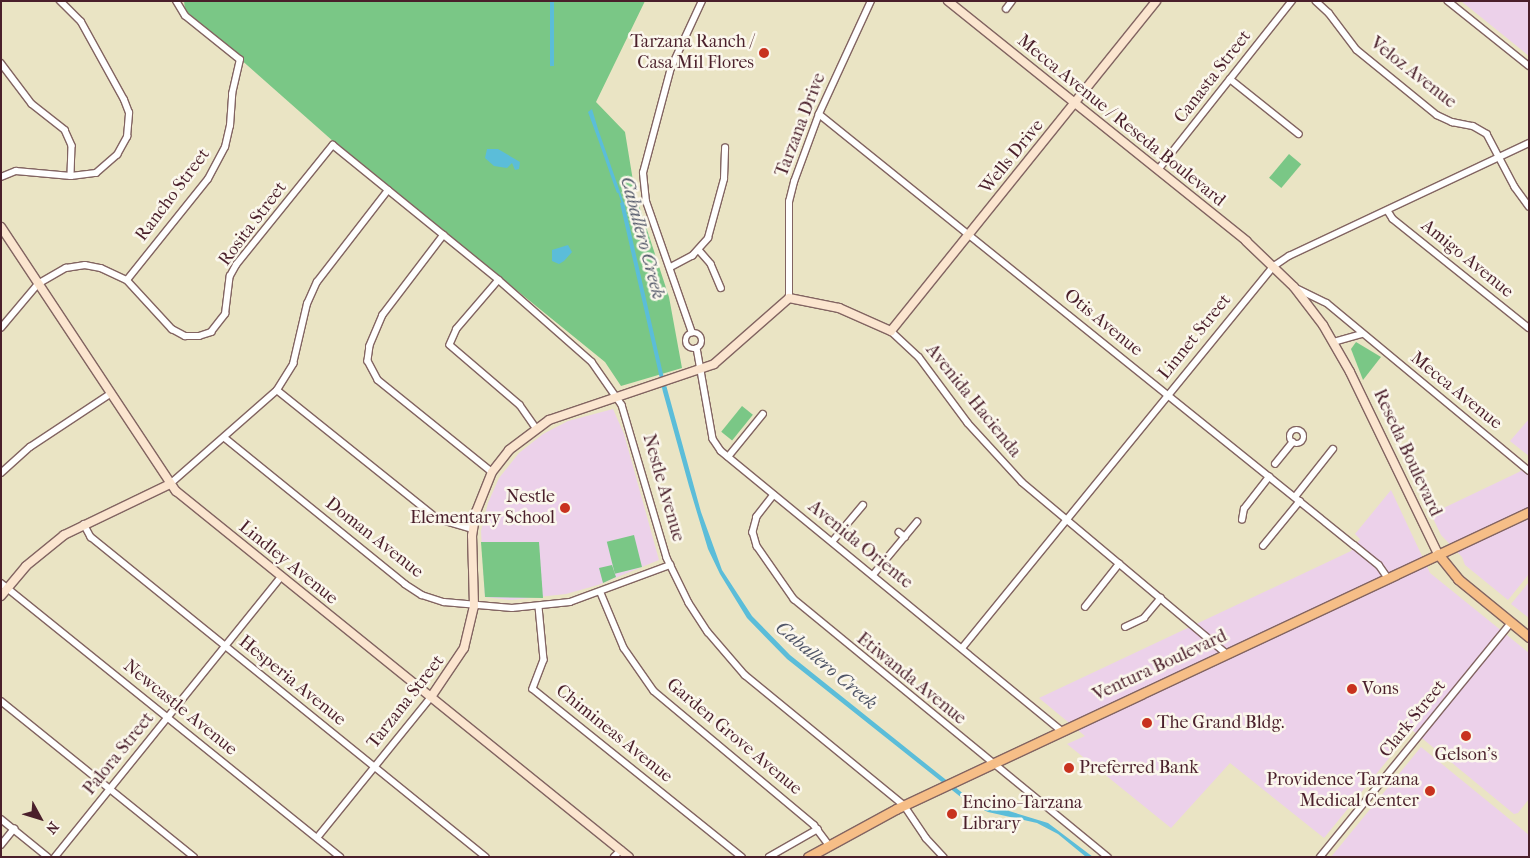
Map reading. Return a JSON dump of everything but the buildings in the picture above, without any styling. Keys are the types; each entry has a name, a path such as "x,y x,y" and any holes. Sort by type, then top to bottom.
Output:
{"main road":[{"name":"Ventura Boulevard","path":"808,857 904,805 1529,512"},
{"name":"Reseda Boulevard","path":"1438,554 1458,579 1529,637"}],"street":[{"path":"1,177 31,171 71,176 96,172 113,160 127,137 129,114 88,33 75,14 60,1"},
{"name":"Rancho Street","path":"127,280 219,162 230,126 232,94 240,63 238,58 185,16 176,1"},
{"name":"Avenida Oriente","path":"702,1 671,68 643,172 646,202 671,267 692,333 701,338 697,348 714,439 728,457 774,496 963,647 1062,731"},
{"name":"Tarzana Drive","path":"789,298 789,202 803,152 871,1"},
{"name":"Mecca Avenue / Reseda Boulevard","path":"948,1 1274,266"},
{"path":"1006,9 1012,1"},
{"name":"Wells Drive","path":"891,330 1156,1"},
{"name":"Canasta Street","path":"1158,170 1292,1"},
{"name":"Veloz Avenue","path":"1316,1 1329,12 1361,53 1445,120 1480,129 1492,139 1515,187 1529,206"},
{"path":"1448,1 1529,66"},
{"path":"1,62 32,104 65,130 72,146 71,176"},
{"path":"1230,79 1299,134"},
{"name":"Otis Avenue","path":"819,114 970,233 1379,565 1388,578"},
{"name":"Linnet Street","path":"963,647 1274,266 1289,256 1529,143"},
{"name":"Rosita Street","path":"38,284 66,268 85,265 114,273 127,280 172,329 185,336 199,336 211,332 225,314 230,276 236,265 333,145"},
{"name":"Nestle Avenue","path":"333,145 444,234 580,350 618,397 629,423 670,566 708,632 745,675 904,805 926,838 944,857"},
{"path":"671,267 699,250 713,226 724,179 725,148"},
{"path":"1,596 4,586 42,550 84,524 170,484 225,438 277,390 293,364 308,304 317,282 388,190"},
{"name":"Amigo Avenue","path":"1388,211 1393,219 1529,328"},
{"name":"Lindley Avenue","path":"1,227 170,484 629,857"},
{"path":"444,234 391,302 368,355 378,380 492,472"},
{"path":"699,250 711,264 721,288"},
{"name":"Reseda Boulevard","path":"1274,266 1294,287 1334,342 1438,554"},
{"path":"499,280 457,329 450,345 520,405 536,428"},
{"path":"1,328 38,284"},
{"name":"Mecca Avenue","path":"1294,287 1326,303 1529,471"},
{"path":"701,370 722,358 772,310 789,298"},
{"name":"Avenida Hacienda","path":"789,298 839,308 891,330 919,357 995,454 1066,520 1226,653"},
{"name":"Avenida Oriente","path":"692,333 687,336 686,344 692,349 697,348"},
{"path":"1334,342 1362,334"},
{"name":"Tarzana Street","path":"317,838 431,697 464,648 474,606 473,529 480,498 492,472 510,450 536,428 567,413 669,382 701,370"},
{"path":"277,390 438,520 473,529"},
{"path":"1,473 30,447 110,394"},
{"path":"728,457 763,414"},
{"name":"Doman Avenue","path":"225,438 405,584 444,602 474,606 539,607 601,593 670,566"},
{"path":"1275,464 1293,442"},
{"path":"1263,546 1333,449"},
{"path":"1242,520 1244,509 1269,477"},
{"name":"Etiwanda Avenue","path":"774,496 757,517 752,532 757,546 794,600 992,764 1108,857"},
{"path":"832,542 863,505"},
{"path":"873,576 917,522"},
{"name":"Hesperia Avenue","path":"84,524 91,536 486,857"},
{"path":"899,532 905,536"},
{"path":"1085,607 1120,564"},
{"name":"Palora Street","path":"55,857 282,576"},
{"name":"Newcastle Avenue","path":"4,586 340,857"},
{"name":"Garden Grove Avenue","path":"601,593 624,648 654,691 818,829 829,845"},
{"path":"1125,627 1144,618 1161,598"},
{"name":"Chimineas Avenue","path":"539,607 544,660 533,689 742,857"},
{"name":"Clark Street","path":"1320,857 1511,623"},
{"path":"1,701 194,857"},
{"path":"1,819 48,857"},
{"path":"770,857 818,829"},
{"path":"1,845 14,830"},
{"path":"614,857 621,850"}],"shaded area":[{"path":"1461,1 1529,1 1529,56"},
{"name":"Nestle Elementary School","path":"613,409 624,434 659,560 598,585 566,594 511,600 485,597 481,531 488,503 499,478 519,453 543,434 568,421"},
{"path":"1529,419 1529,456 1510,441"},
{"path":"1529,463 1529,574 1508,600 1465,565 1462,557 1441,535 1431,514 1519,472"},
{"path":"1391,490 1430,573 1529,653 1529,799 1518,813 1514,814 1412,730 1324,838 1230,763 1171,828 1067,744 1085,736 1039,698 1351,551 1360,539 1355,534"},
{"path":"1529,582 1529,618 1511,604"},
{"name":"Providence Tarzana Medical Center","path":"1421,747 1529,835 1529,857 1331,857"}],"green space":[{"path":"184,1 645,1 596,102 625,132 635,193 669,297 682,368 621,386 605,362 334,142 185,10"},
{"path":"1289,154 1301,164 1281,188 1269,178"},
{"path":"1356,342 1381,357 1363,380 1351,349"},
{"path":"742,406 753,415 732,440 721,432"},
{"path":"634,535 642,567 615,574 607,542"},
{"path":"481,542 539,542 543,598 485,597"},
{"path":"612,565 616,577 603,583 599,568"}],"water":[{"path":"550,1 554,1 554,66 550,66"},
{"path":"592,109 620,192 617,193 588,112"},
{"path":"487,149 498,149 520,162 519,169 515,170 512,163 507,168 494,166 485,158"},
{"path":"624,202 663,374 701,512 722,570 752,616 790,655 970,799 1048,823 1093,857 1086,857 1058,834 1037,823 988,812 967,802 787,659 747,618 720,574 708,549 689,486 663,392 620,203"},
{"path":"568,245 572,252 564,261 559,264 552,261 552,250"}],"waterway":[{"name":"Caballero Creek","path":"619,192 623,204"}],"place":[{"name":"Tarzana Ranch / Casa Mil Flores","path":"764,53"},
{"name":"Nestle Elementary School","path":"565,508"},
{"name":"Vons","path":"1352,689"},
{"name":"The Grand Bldg.","path":"1147,723"},
{"name":"Gelson's","path":"1466,736"},
{"name":"Preferred Bank","path":"1069,768"},
{"name":"Providence Tarzana Medical Center","path":"1430,791"},
{"name":"Encino-Tarzana Library","path":"952,814"}]}
